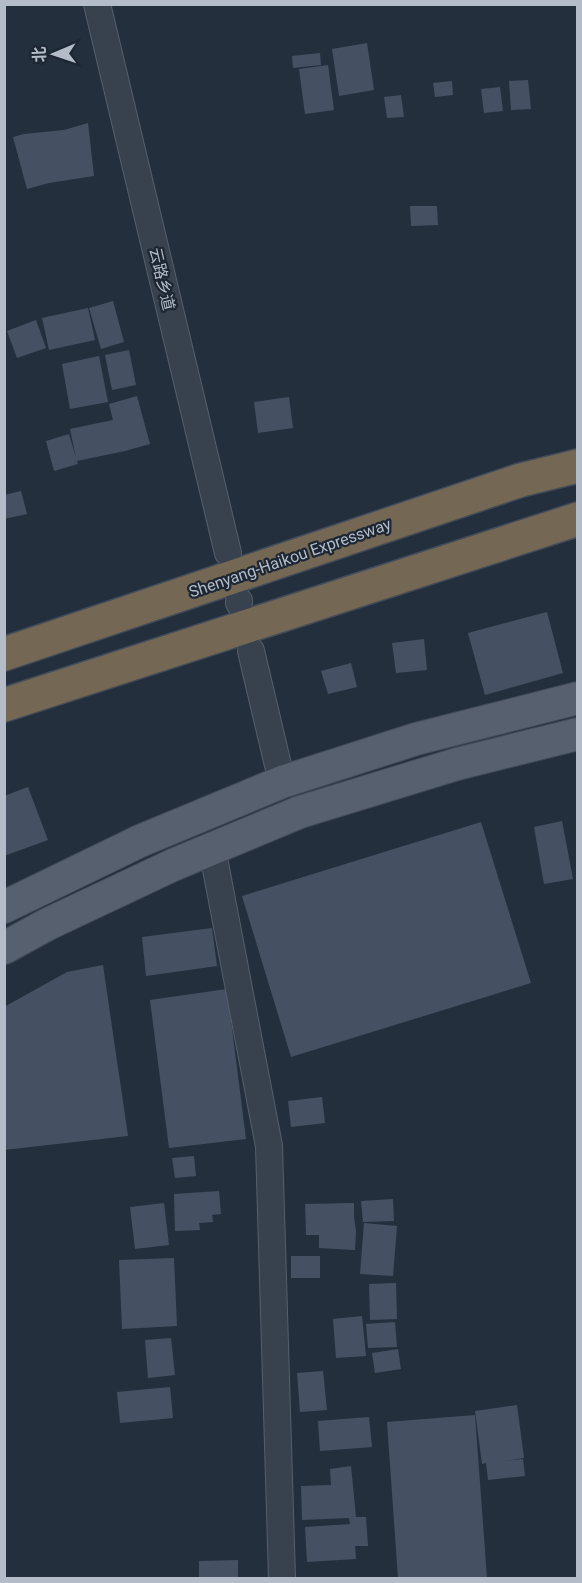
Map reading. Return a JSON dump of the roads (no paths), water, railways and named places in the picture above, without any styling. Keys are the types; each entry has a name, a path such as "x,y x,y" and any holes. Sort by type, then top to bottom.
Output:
{"highway":[{"name":"Shenyang-Haikou Expressway","path":"4,654 521,480 578,466"},
{"path":"4,705 578,519"}],"main road":[{"path":"4,907 140,842 282,782 416,739 578,698"},
{"path":"4,948 48,924 173,865 300,812 458,764 578,734"}],"street":[{"name":"云路乡道","path":"97,4 228,553"},
{"path":"251,651 282,782"},
{"path":"212,848 269,1146 282,1578"}]}
